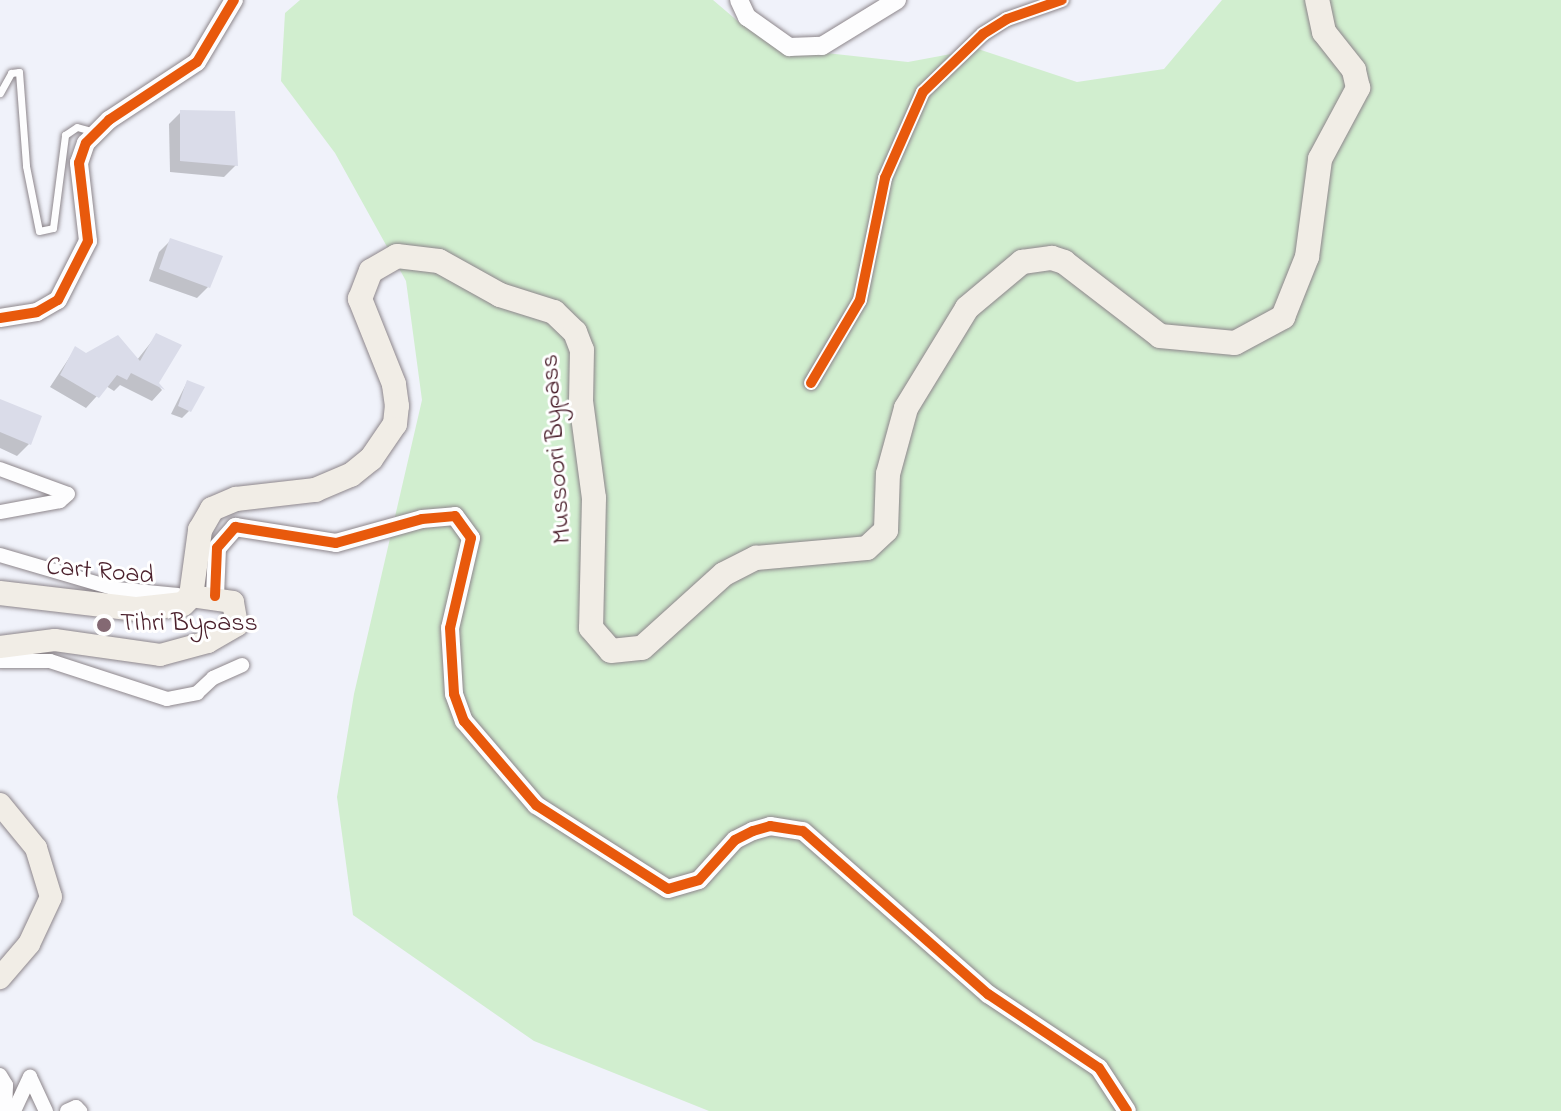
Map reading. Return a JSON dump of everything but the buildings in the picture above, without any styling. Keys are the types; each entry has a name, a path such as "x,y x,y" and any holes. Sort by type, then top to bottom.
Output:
{"highway":[{"name":"Mussoori Bypass","path":"191,596 200,530 212,509 236,499 315,490 336,482 371,459 387,440 395,424 394,384 360,299 371,271 397,256 439,261 500,295 554,312 575,332 582,350 581,401 594,513 591,628 611,651 642,648 724,574 756,558 867,548 886,530 888,474 906,408 967,308 1022,262 1064,262 1160,336 1235,343 1283,317 1307,257 1320,159 1358,88 1354,70 1324,32 1317,0"},
{"name":"Cart Road","path":"0,593 137,609 172,607 191,596"}],"main road":[{"path":"0,647 55,640 160,655 182,652 237,625 238,607 215,596 191,596"},
{"path":"0,804 21,823 36,848 51,897 29,944 0,978"}],"street":[{"path":"0,318 49,306 79,267 88,241 88,216 79,163 94,132 197,62 234,0"},
{"path":"739,0 747,17 789,47 822,46 897,0"},
{"path":"811,383 860,300 885,178 923,92 983,34 1007,19 1062,0"},
{"path":"0,469 68,494 60,501 0,512"},
{"path":"215,596 217,548 235,527 336,543 422,519 455,516 471,538 450,628 454,694 464,721 536,805 668,889 699,880 735,840 753,831 770,826 803,831 988,994 1099,1068 1127,1111"},
{"path":"0,555 116,589 191,596"},
{"path":"0,661 50,661 167,699 197,693 217,675 242,665"},
{"path":"0,1075 6,1085 5,1111"},
{"path":"14,1111 30,1077 36,1080 46,1111"},
{"path":"67,1111 80,1111"}],"lane":[{"path":"0,93 11,73 18,71 26,166 39,231 53,228 65,135 77,127 94,132"}],"green space":[{"path":"300,0 713,0 740,23 790,49 908,62 978,49 1077,82 1164,69 1222,0 1561,0 1561,1111 709,1111 534,1041 353,915 337,797 354,694 422,400 406,281 335,153 281,81 285,13"}],"cycle path":[{"path":"0,318 37,312 58,300 88,241 79,163 86,143 109,120 197,62 234,0"},
{"path":"811,383 860,300 885,178 923,92 983,34 1007,19 1062,0"},
{"path":"215,596 217,548 235,527 336,543 422,519 455,516 471,538 450,628 454,694 464,721 536,805 668,889 699,880 735,840 753,831 770,826 803,831 988,994 1099,1068 1127,1111"}],"place":[{"name":"Tihri Bypass","path":"104,625"}]}
